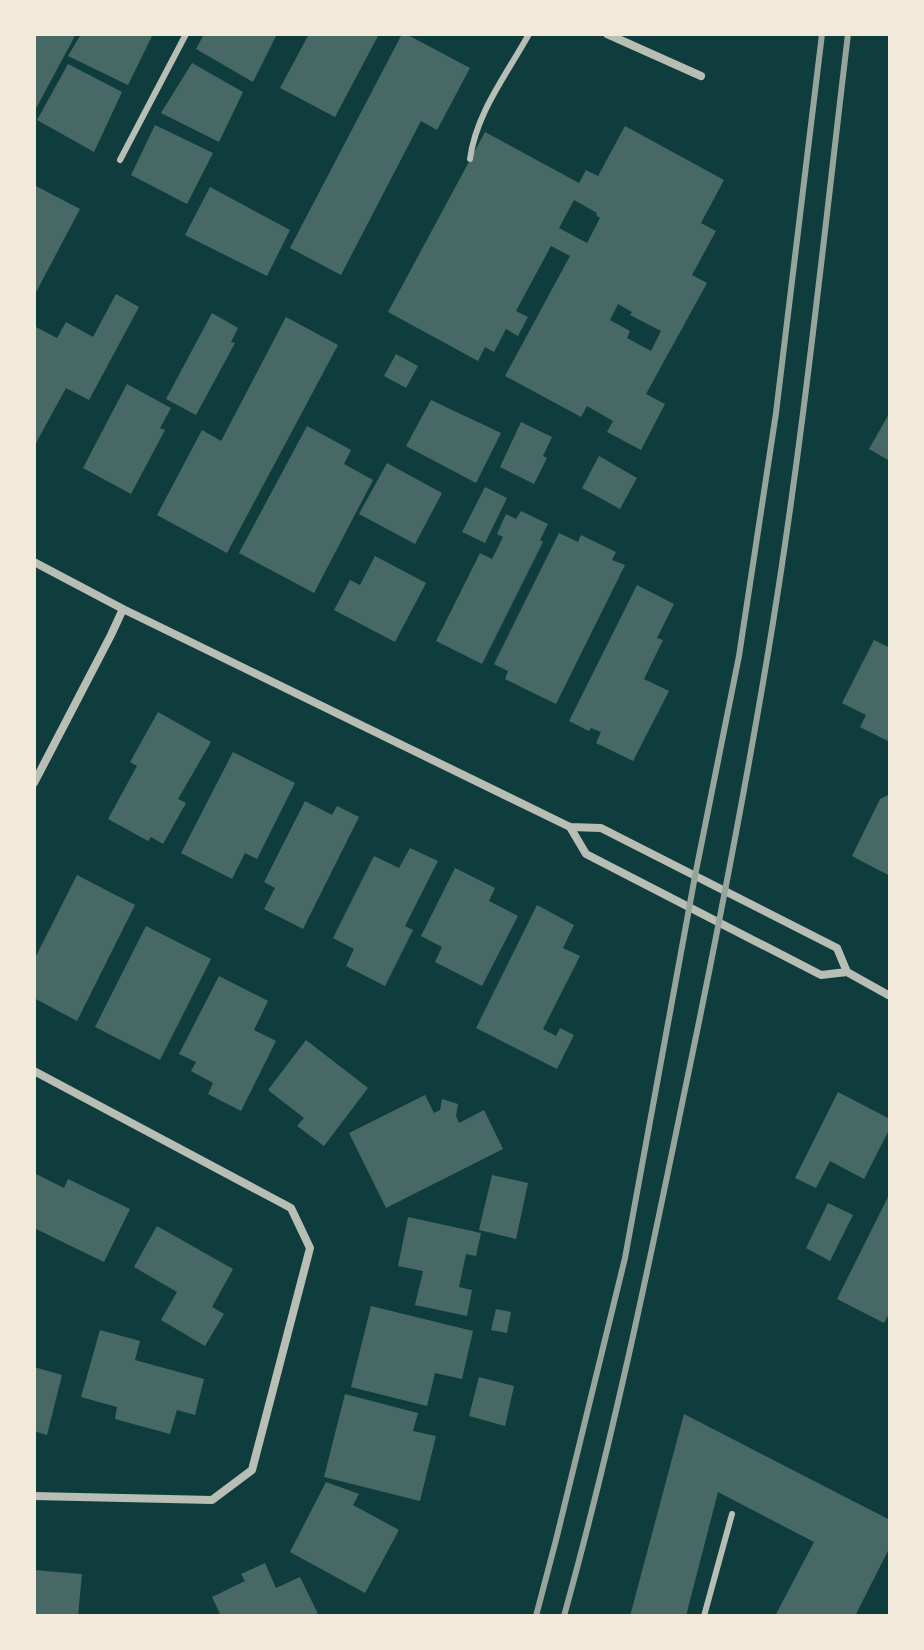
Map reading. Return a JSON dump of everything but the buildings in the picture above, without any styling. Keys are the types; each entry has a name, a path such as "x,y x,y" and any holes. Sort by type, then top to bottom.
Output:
{"street":[{"path":"607,34 701,76"},
{"path":"34,562 123,609 570,827 601,828 837,948 847,972"},
{"path":"34,783 123,609"},
{"path":"570,827 586,854 599,861 821,975 847,972 890,996"},
{"path":"34,1071 291,1208 310,1248 252,1470 212,1500 34,1496"}],"lane":[{"path":"120,160 186,34"},
{"path":"470,159 481,120 529,34"},
{"path":"704,1616 732,1514"}],"railway":[{"path":"536,1616 625,1258 739,656 776,413 822,34"},
{"path":"564,1616 642,1297 748,771 791,503 848,34"}]}
